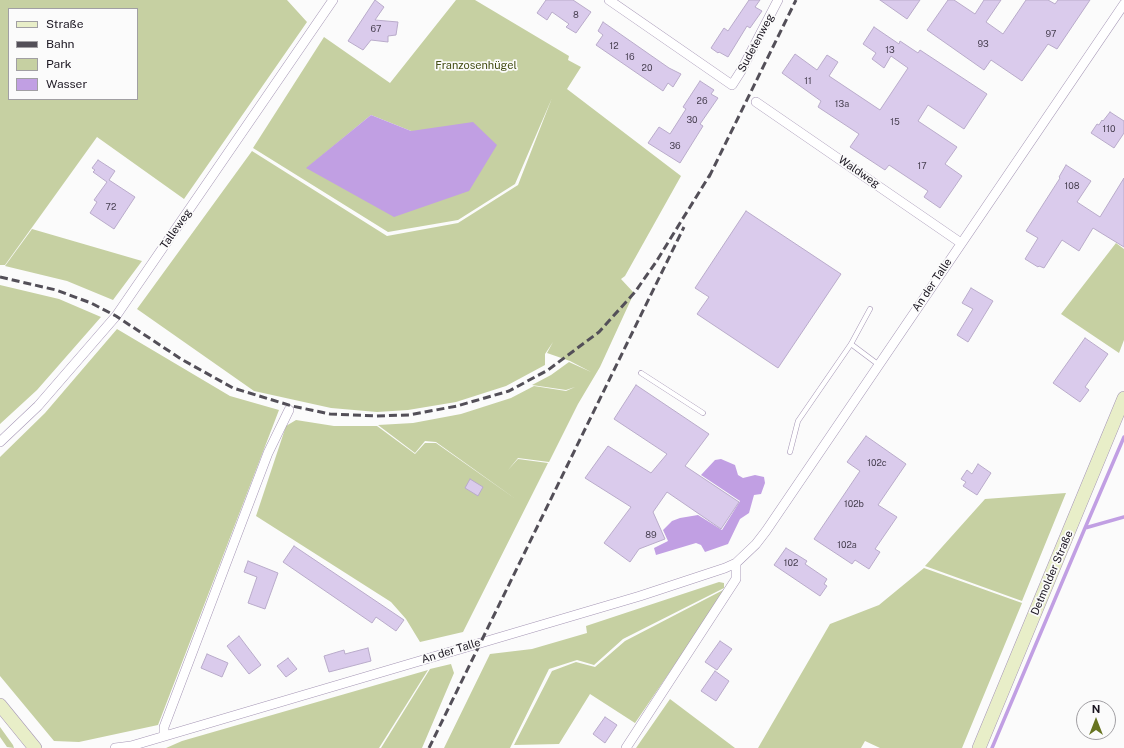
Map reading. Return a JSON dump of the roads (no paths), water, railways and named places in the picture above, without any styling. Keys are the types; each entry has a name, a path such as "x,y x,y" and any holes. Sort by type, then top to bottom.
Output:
{"street":[{"name":"Talleweg","path":"0,442 38,406 112,322 333,0"},
{"name":"Sudetenweg","path":"609,0 732,85 742,71 778,0"},
{"name":"An der Talle","path":"115,748 129,747 634,598 725,568 736,562 756,544 766,531 1124,4"},
{"name":"Waldweg","path":"756,102 961,243"},
{"name":"Detmolder Straße","path":"979,748 1124,398"},
{"path":"164,736 164,727 263,467 289,410"},
{"path":"626,748 736,579 736,562"},
{"path":"0,705 35,748"},
{"path":"14,724 21,748"}],"lane":[{"path":"790,452 798,421 851,344 870,309"},
{"path":"851,344 879,365"},
{"path":"640,373 703,413"}],"water":[{"path":"371,115 411,131 473,122 497,145 469,191 394,217 306,168"},
{"path":"721,459 735,465 738,475 743,478 755,475 764,477 765,483 761,494 754,495 749,513 740,519 728,544 705,552 701,545 696,543 656,555 654,548 668,541 663,530 672,521 698,515 722,530 740,501 701,475 715,460"}],"waterway":[{"path":"1085,528 1124,437"},
{"path":"992,748 1085,528 1124,517"}],"railway":[{"path":"709,177 796,0"},
{"path":"0,277 56,290 91,303 116,316 181,359 233,388 292,406 330,414 376,416 409,415 457,406 509,391 548,370 599,332 635,292 656,262 711,173"},
{"path":"429,748 684,227"}],"park label":[{"name":"Franzosenhügel","path":"476,66"}]}
